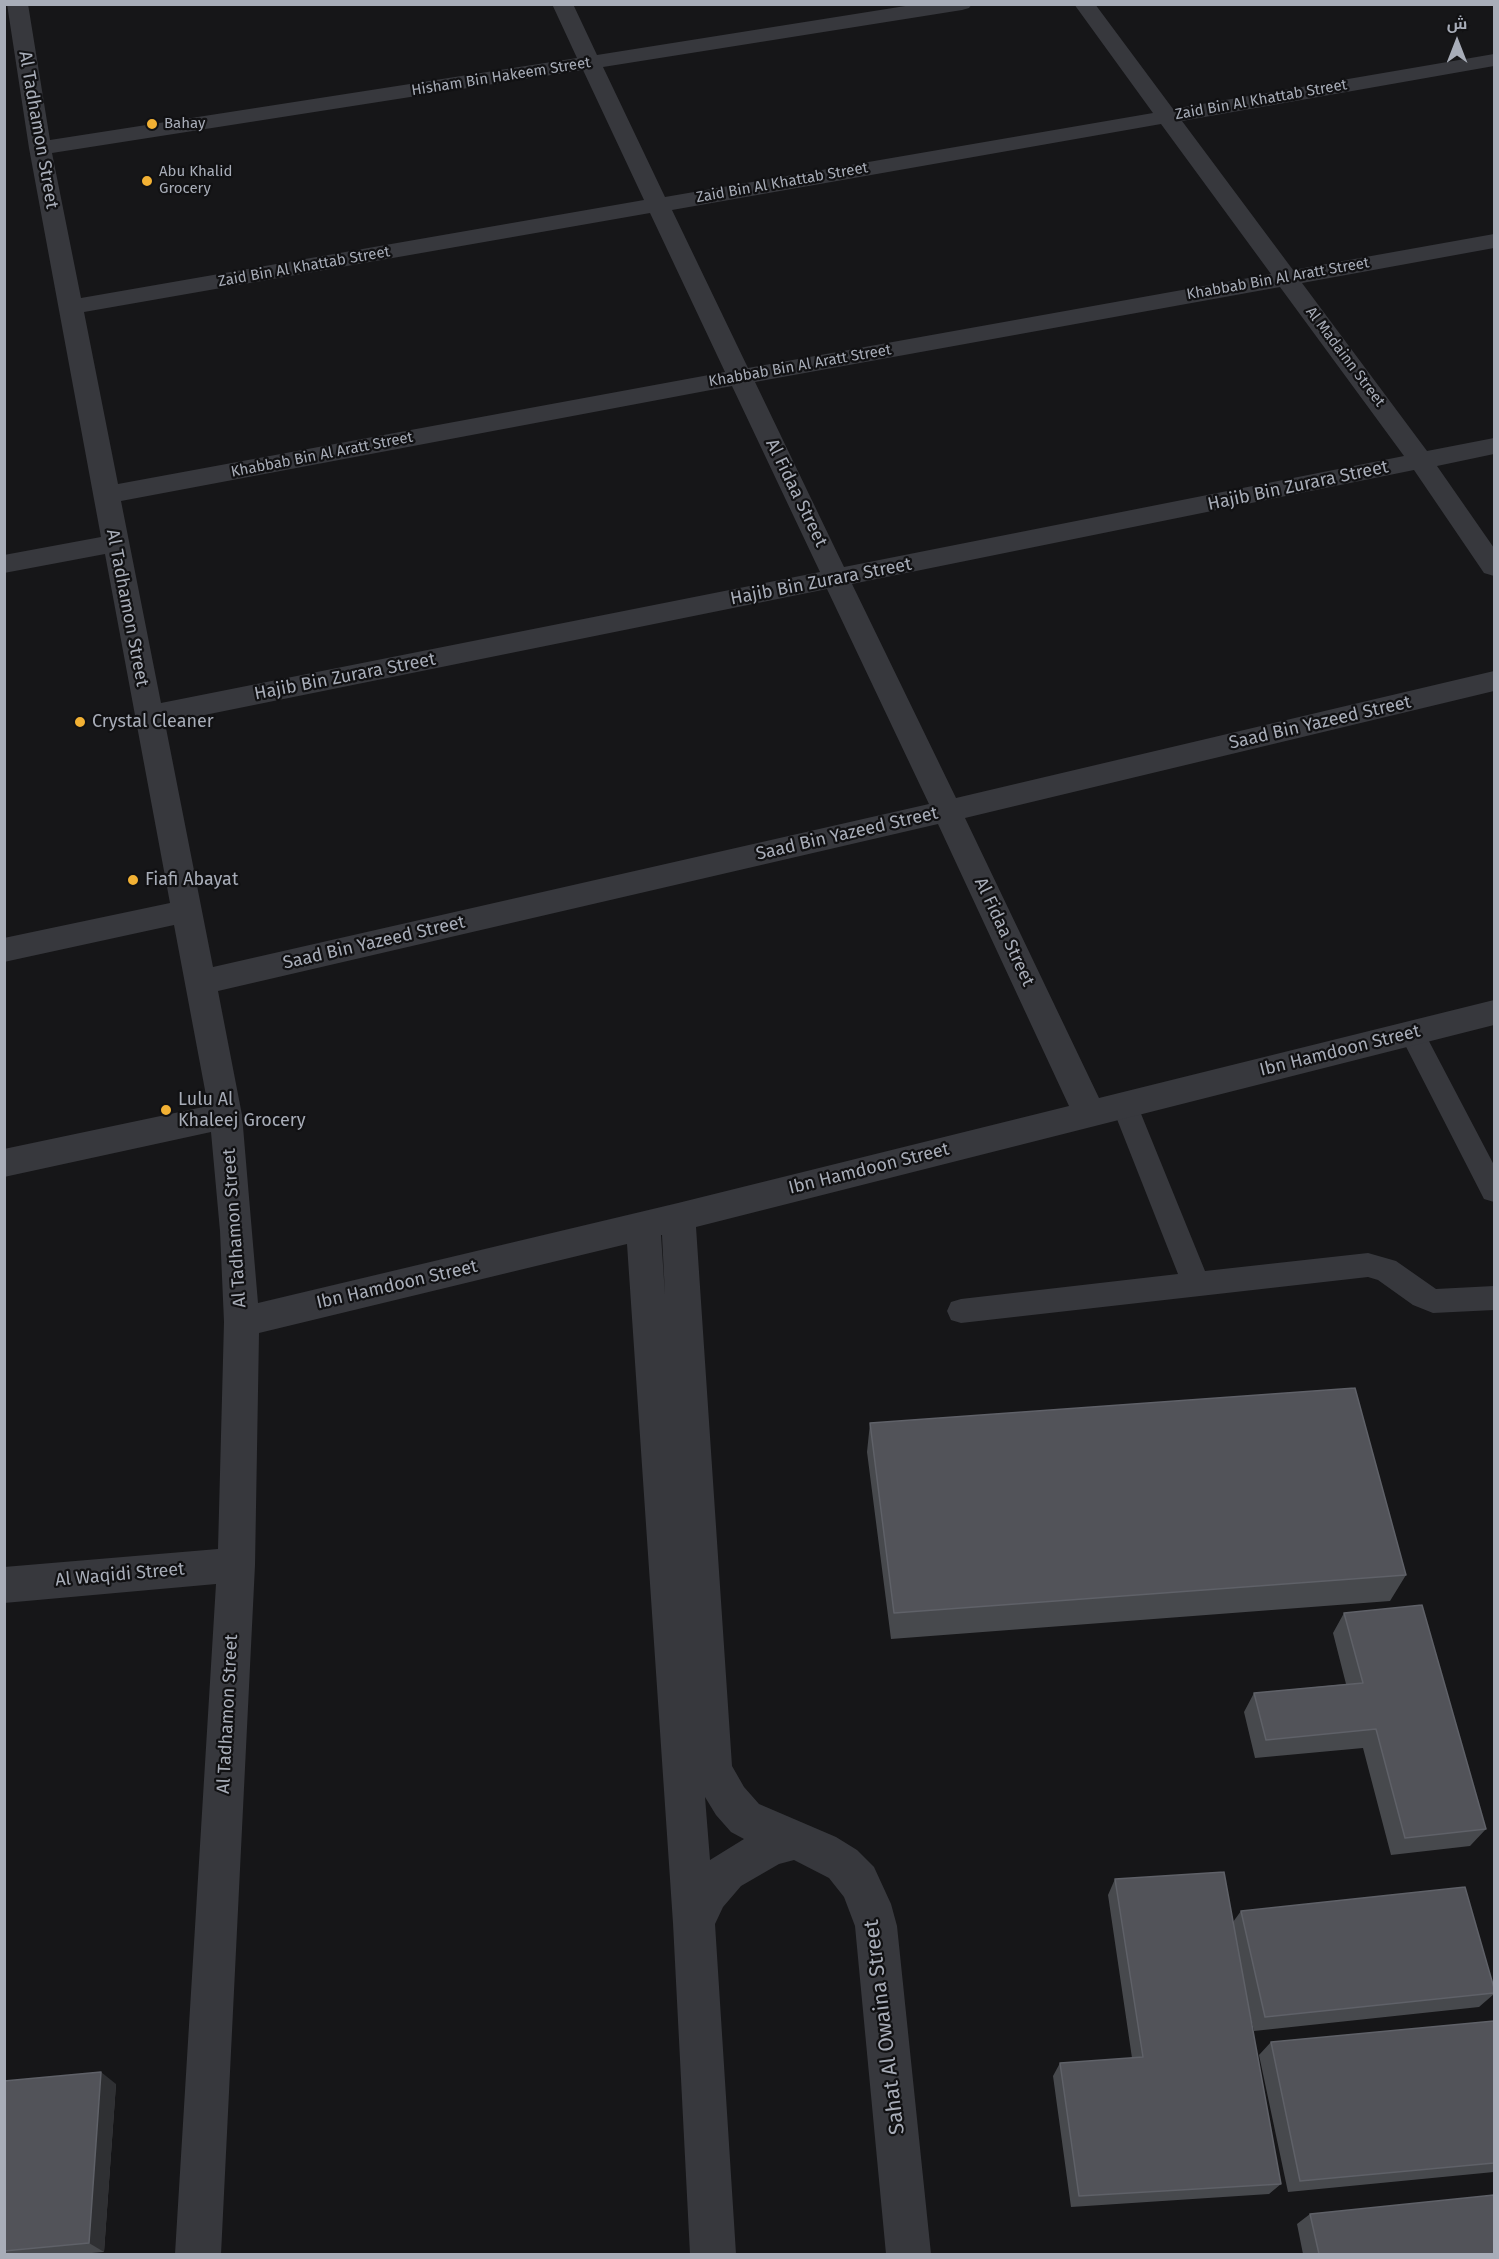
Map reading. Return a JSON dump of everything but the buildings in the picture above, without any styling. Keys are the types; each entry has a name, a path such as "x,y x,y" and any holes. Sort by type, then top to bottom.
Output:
{"street":[{"name":"Al Tadhamon Street","path":"17,4 40,148 226,1114 242,1322 236,1565 198,2254"},
{"name":"Al Fidaa Street","path":"562,4 1089,1113"},
{"name":"Hisham Bin Hakeem Street","path":"40,148 962,4"},
{"name":"Al Madainn Street","path":"1084,4 1421,460 1494,567"},
{"name":"Zaid Bin Al Khattab Street","path":"70,307 1494,60"},
{"name":"Khabbab Bin Al Aratt Street","path":"106,495 1286,277 1494,241"},
{"name":"Hajib Bin Zurara Street","path":"148,716 1494,446"},
{"path":"4,564 116,543"},
{"name":"Saad Bin Yazeed Street","path":"199,983 947,811 1494,681"},
{"path":"4,950 186,911"},
{"name":"Ibn Hamdoon Street","path":"242,1322 642,1226 1494,1013"},
{"path":"4,1162 226,1114"},
{"name":"Sahat Al Owaina Street","path":"678,1217 712,1766 730,1801 745,1818 822,1851 843,1864 859,1882 870,1904 876,1926 909,2254"},
{"path":"642,1226 694,1923 713,2254"},
{"name":"Al Waqidi Street","path":"4,1585 236,1565"},
{"path":"694,1923 708,1892 727,1872 771,1846 794,1840"}],"lane":[{"path":"1412,1033 1494,1191"},
{"path":"1125,1104 1196,1284"},
{"path":"961,1311 1368,1265 1386,1270 1433,1301 1494,1298"}],"place":[{"name":"Bahay","path":"152,124"},
{"name":"Abu Khalid Grocery","path":"147,181"},
{"name":"Crystal Cleaner","path":"80,722"},
{"name":"Fiafi Abayat","path":"133,880"},
{"name":"Lulu Al Khaleej Grocery","path":"166,1110"}]}
